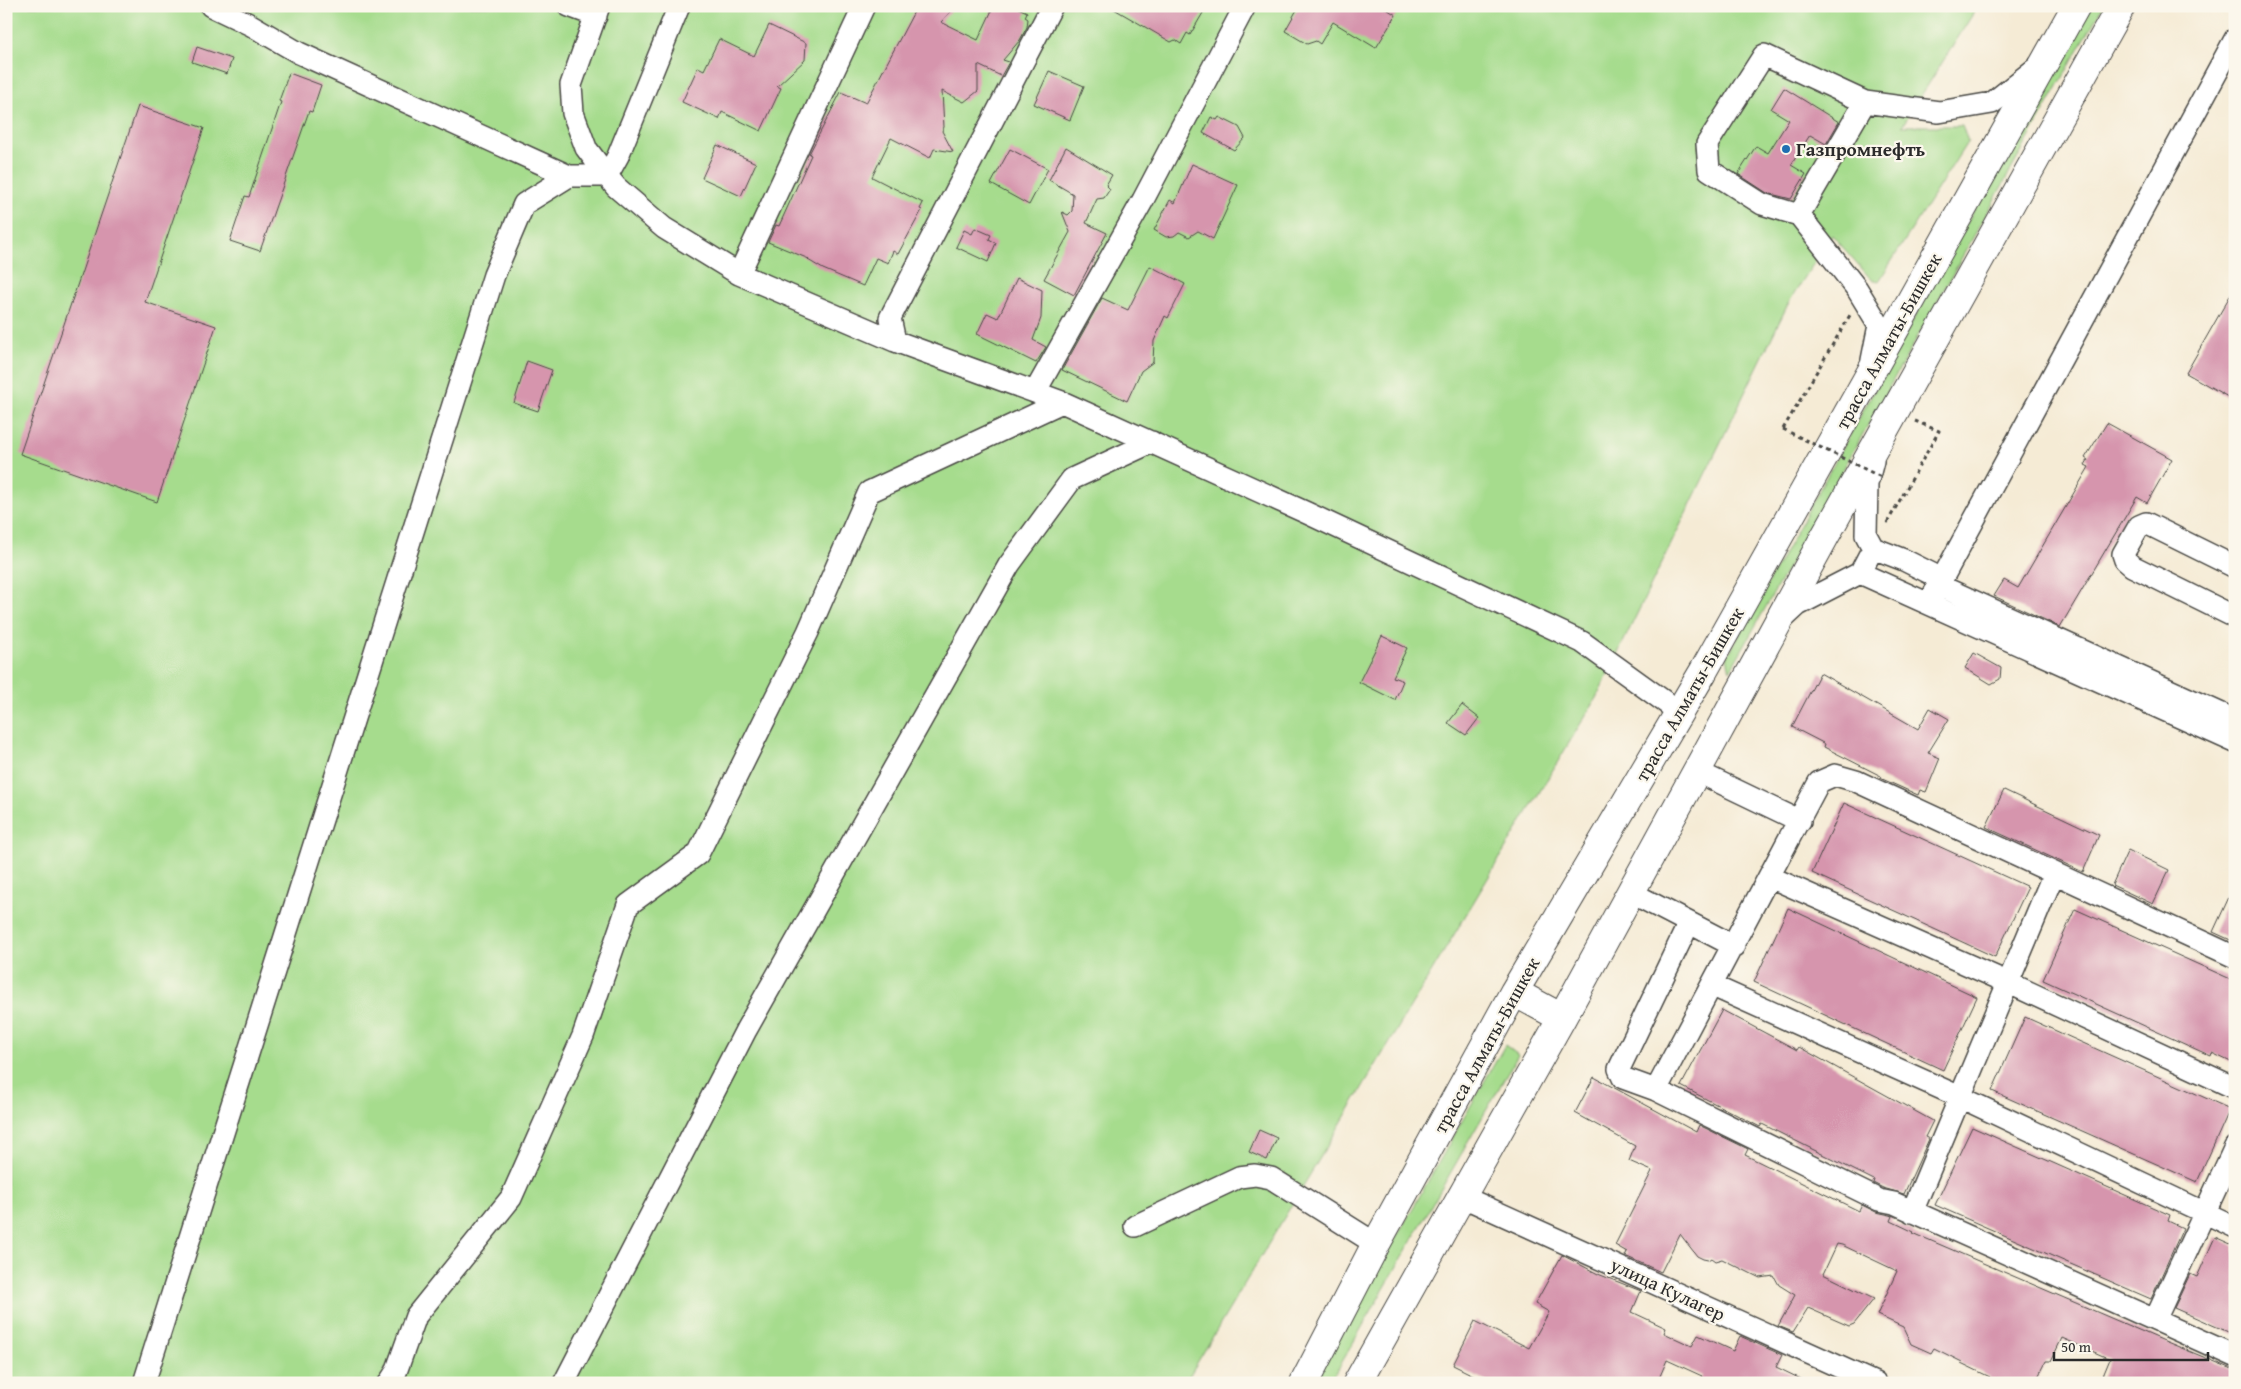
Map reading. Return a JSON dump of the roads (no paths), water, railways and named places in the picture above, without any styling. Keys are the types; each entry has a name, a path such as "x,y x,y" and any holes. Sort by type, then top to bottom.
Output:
{"highway":[{"name":"трасса Алматы-Бишкек","path":"1304,1383 1376,1244 1514,992 1679,712 2076,6"},
{"path":"1357,1383 1562,1018 1877,442 2121,6"},
{"path":"1514,992 1562,1018"}],"street":[{"path":"211,6 251,25 299,53 570,176 606,176"},
{"path":"569,6 597,11 572,85 571,100 573,113 586,148 616,187 664,228 739,274 894,341 1062,402 1582,642 1679,712"},
{"path":"606,176 618,156 679,6"},
{"path":"739,274 864,6"},
{"path":"894,341 890,318 1052,6"},
{"path":"1035,392 1143,200 1245,6"},
{"path":"1934,594 2235,39"},
{"path":"1870,373 1879,325 1861,295 1799,215 1762,204 1710,170 1706,144 1764,55 1865,102 1939,112 1992,103 2046,60"},
{"path":"1799,215 1865,102"},
{"path":"144,1383 494,275 524,204 570,176"},
{"path":"389,1383 396,1372 416,1316 511,1198 584,1036 628,905 698,854 808,632 869,492 1062,402"},
{"path":"564,1383 746,1030 1009,565 1072,479 1152,442"},
{"path":"1877,442 1867,484 1866,535 1873,548 1904,560 1934,575 1934,594"},
{"path":"2235,567 2146,523 2139,526 2123,554 2125,560 2132,566 2235,617"},
{"path":"1777,624 1798,605 1860,573 1873,548"},
{"path":"1860,573 1934,594 2235,720"},
{"path":"1934,594 2235,742"},
{"path":"1696,772 1800,821"},
{"path":"1656,1090 1713,986 1819,782 1834,775 1856,781 2235,957"},
{"path":"1912,1212 2054,873"},
{"path":"1770,877 2008,983 2235,1088"},
{"path":"1630,892 1734,946"},
{"path":"1689,923 1620,1069 1623,1078 1656,1090 1879,1200 1894,1203 2235,1356"},
{"path":"1713,986 1960,1097 2205,1215 2235,1227"},
{"path":"2155,1320 2235,1148"},
{"path":"1135,1226 1239,1177 1255,1176 1271,1178 1376,1244"},
{"name":"улица Кулагер","path":"1461,1196 1875,1383"}],"place":[{"name":"Газпромнефть","path":"1786,149"}]}
